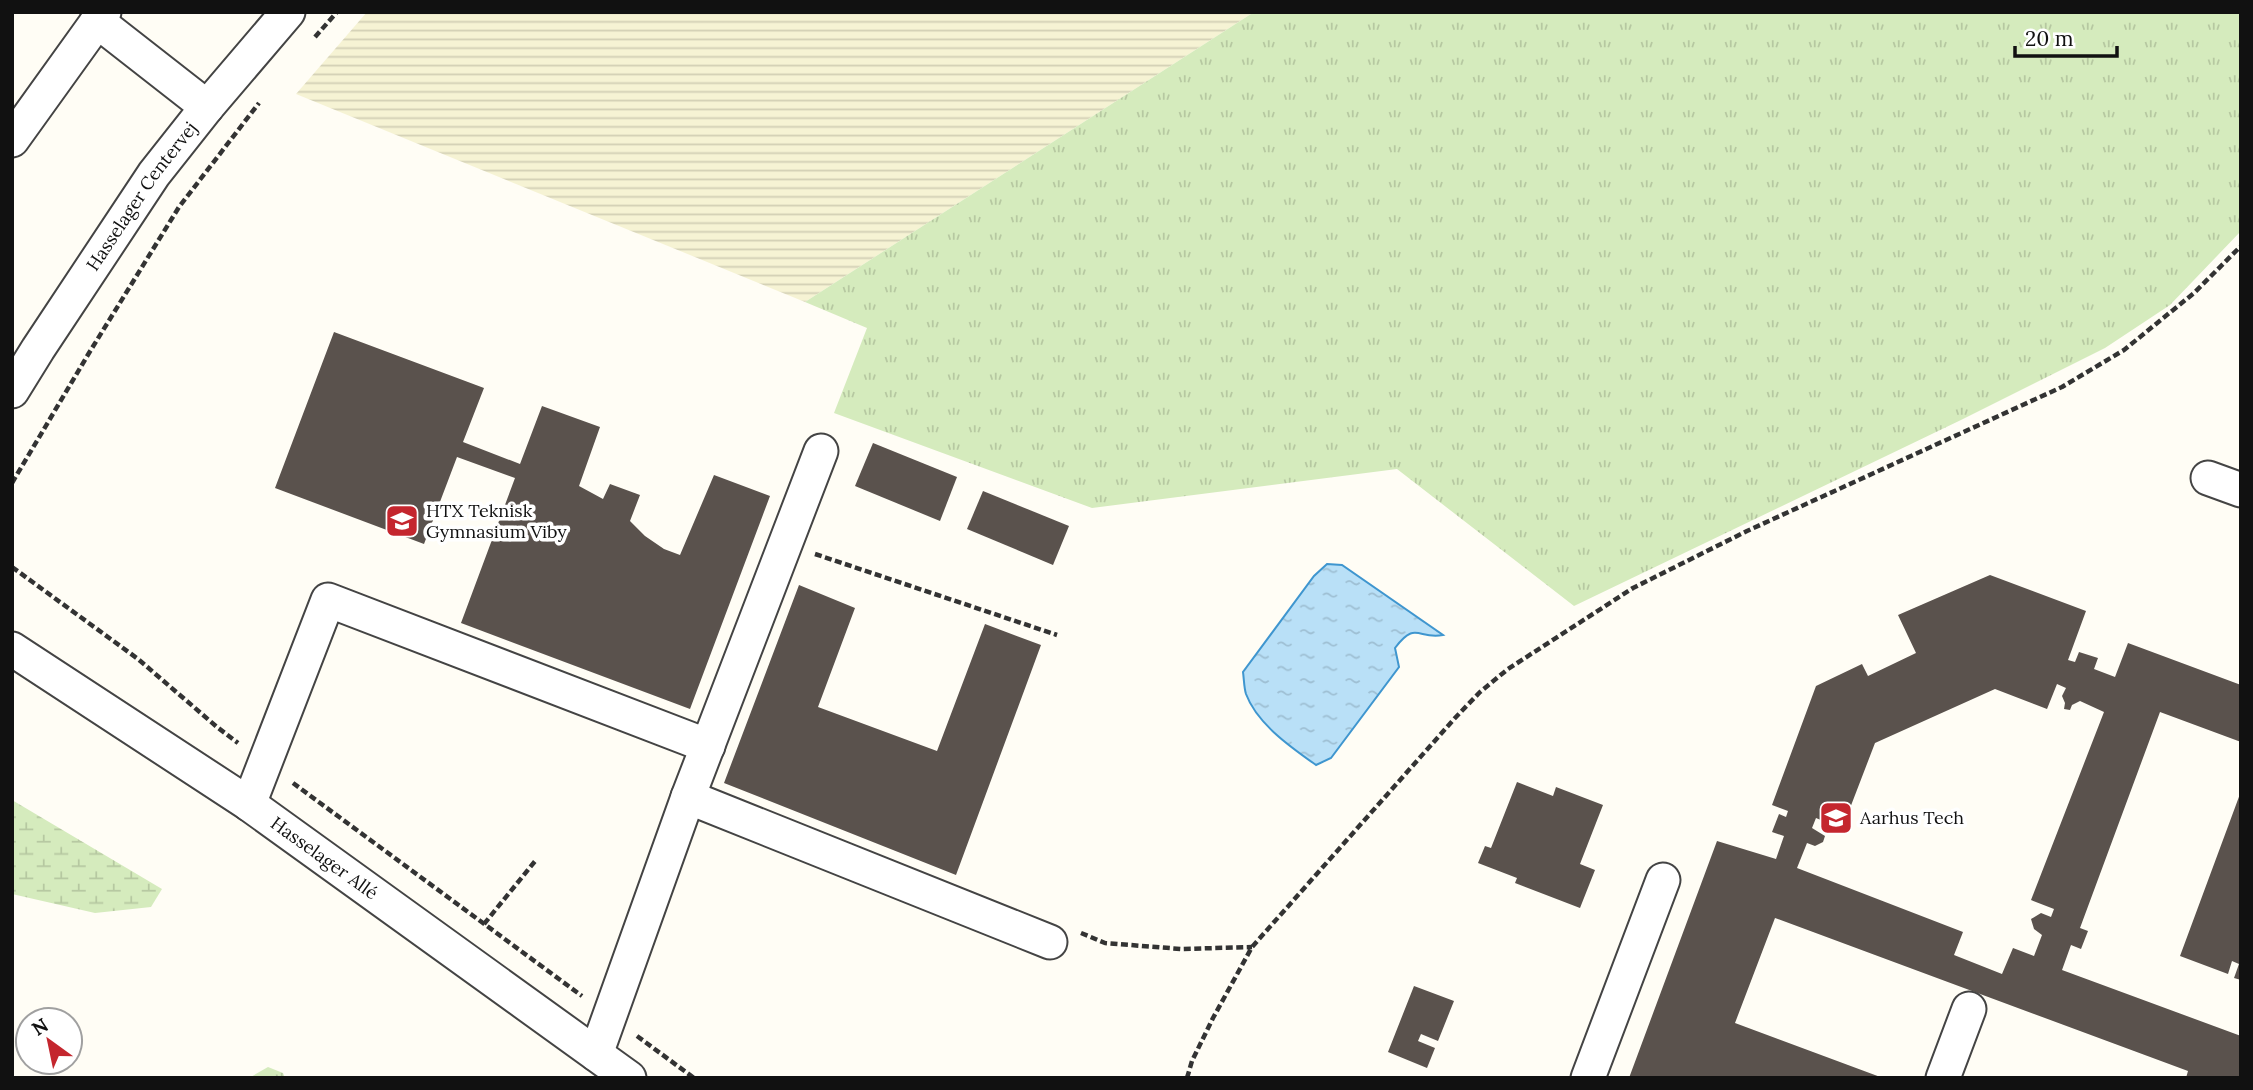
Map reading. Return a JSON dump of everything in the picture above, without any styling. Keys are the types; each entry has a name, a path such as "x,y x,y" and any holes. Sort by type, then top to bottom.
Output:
{"street":[{"name":"Hasselager Centervej","path":"12,391 154,174 288,12"},
{"path":"12,140 101,17 207,107"},
{"path":"596,1054 688,797 821,451"},
{"path":"2208,478 2241,490"},
{"path":"249,804 328,600 708,746"},
{"name":"Hasselager Allé","path":"12,649 249,804 629,1078"},
{"path":"688,797 1050,942"},
{"path":"1588,1078 1663,880"},
{"path":"1943,1078 1969,1009"}],"path":[{"path":"313,39 337,12"},
{"path":"12,483 179,207 264,97"},
{"path":"1187,1078 1213,1018 1252,947 1455,718 1480,692 1508,669 1633,588 1747,531 2062,387 2124,350 2194,293 2241,246"},
{"path":"784,544 1057,635"},
{"path":"12,567 138,659 217,727 694,1078"},
{"path":"484,924 536,860"},
{"path":"1050,942 1056,923 1105,943 1181,949 1252,947"}],"shaded area":[{"path":"367,12 1254,12 805,302 296,94"}],"green space":[{"path":"1254,12 2241,12 2241,231 2170,305 2105,348 1574,606 1397,469 1092,508 834,413 867,328 805,302"},
{"path":"12,800 162,889 151,907 95,913 12,894"},
{"path":"268,1067 283,1073 285,1078 249,1078"}],"water":[{"path":"1327,564 1342,565 1443,635 1413,633 1402,640 1395,648 1399,667 1331,758 1316,765 1276,734 1258,715 1246,694 1243,672 1314,576"}],"building":[{"path":"334,332 484,388 463,442 520,464 542,406 600,427 579,486 603,499 610,484 640,495 630,521 664,549 680,555 714,475 770,496 690,709 461,623 515,478 457,457 424,544 275,488"},
{"path":"873,443 957,477 940,521 855,486"},
{"path":"983,491 1069,526 1053,565 967,529"},
{"path":"1990,575 2086,611 2068,660 2075,662 2079,652 2098,658 2094,669 2115,677 2128,643 2241,685 2241,742 2160,712 2080,928 2088,931 2081,949 2071,945 2062,970 2241,1036 2241,1078 2186,1078 2188,1071 1775,918 1735,1023 1883,1078 1629,1078 1717,841 1776,859 1784,836 1772,832 1779,814 1786,817 1788,811 1772,805 1816,686 1862,664 1868,676 1916,653 1898,615","holes":["2057,684 2066,688 2062,696 2064,709 2070,710 2072,705 2080,701 2104,712 2031,900 2054,909 2051,917 2041,913 2031,919 2034,929 2042,935 2034,956 2013,948 2002,974 1954,955 1963,932 1797,868 1807,843 1815,846 1823,842 1825,836 1812,828 1816,818 1842,829 1875,743 1995,689 2047,709"]},
{"path":"799,585 855,608 818,707 937,751 985,624 1041,645 956,875 724,783"},
{"path":"1517,782 1553,796 1556,787 1603,805 1580,864 1595,870 1580,908 1515,883 1517,878 1478,863 1485,846 1491,848"},
{"path":"2240,794 2241,980 2234,978 2239,964 2232,961 2228,974 2180,956"},
{"path":"1414,986 1454,1001 1438,1041 1421,1034 1418,1041 1435,1048 1427,1068 1388,1052"}],"place":[{"name":"HTX Teknisk Gymnasium Viby","path":"402,521"},
{"name":"Aarhus Tech","path":"1836,818"}]}
